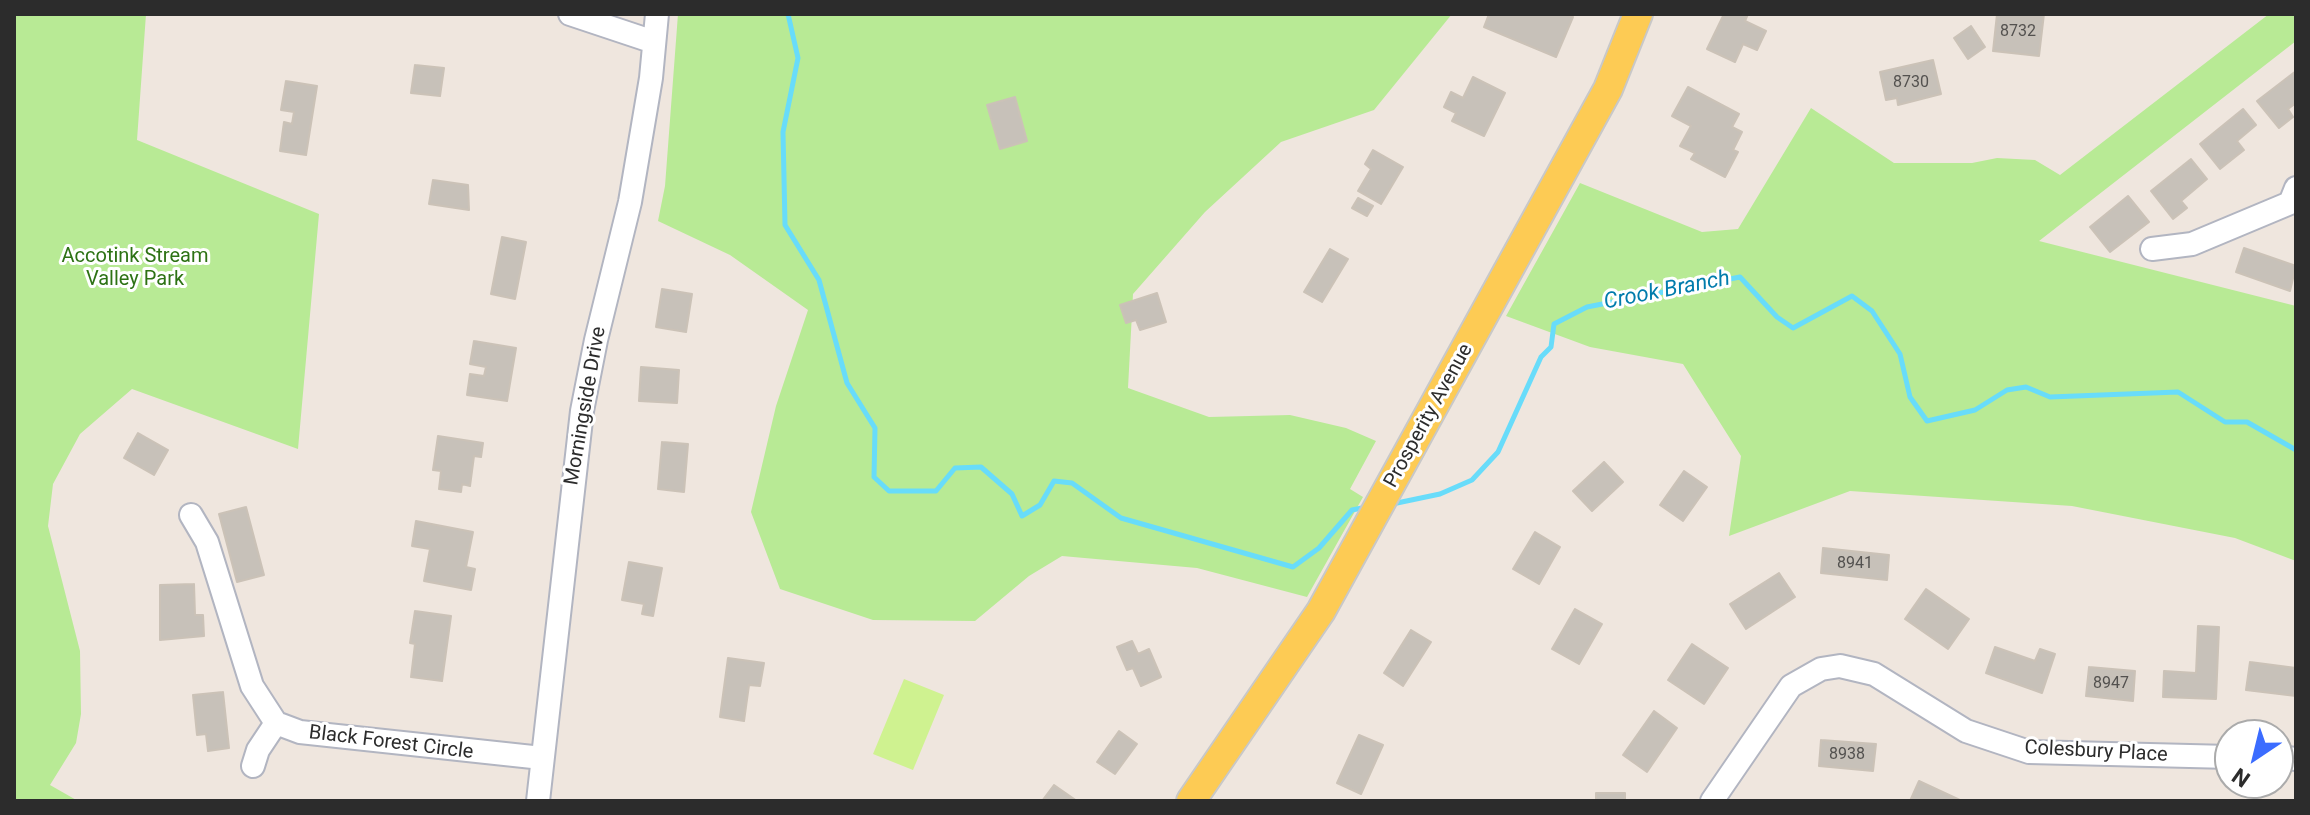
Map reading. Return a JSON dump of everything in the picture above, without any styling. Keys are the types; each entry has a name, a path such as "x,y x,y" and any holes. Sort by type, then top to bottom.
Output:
{"main road":[{"name":"Prosperity Avenue","path":"1191,801 1321,611 1608,89 1638,14"}],"street":[{"path":"570,14 654,42"},
{"name":"Morningside Drive","path":"538,801 582,411 633,187 657,14"},
{"path":"2152,249 2192,244 2293,196"},
{"path":"191,515 207,542 252,686 276,723 258,750 253,766"},
{"name":"Colesbury Place","path":"1712,801 1791,686 1813,672 1840,666 1874,674 1966,731 2029,752 2214,757"},
{"name":"Black Forest Circle","path":"276,723 300,732 542,758"}],"green space":[{"name":"Accotink Stream Valley Park","path":"14,14 146,14 137,140 319,214 298,449 132,389 80,434 53,484 48,526 80,651 81,714 76,743 50,785 78,801 14,801"},
{"path":"678,14 1452,14 1374,110 1281,142 1205,212 1133,294 1128,388 1209,417 1290,415 1346,428 1376,441 1350,489 1363,497 1307,597 1197,568 1062,556 1029,576 975,621 873,620 780,589 751,512 776,406 808,310 730,255 658,221 665,186"},
{"path":"2269,14 2296,14 2296,41 2039,241 2296,306 2296,561 2235,538 2072,506 1850,491 1729,536 1741,456 1683,364 1590,347 1506,316 1580,183 1702,232 1738,229 1811,108 1894,163 1972,163 1997,158 2035,160 2060,175"},
{"path":"904,679 944,695 913,770 873,754"}],"building":[{"path":"1489,14 1565,14 1573,17 1556,57 1484,27"},
{"path":"1724,14 1748,14 1745,21 1766,31 1757,50 1743,44 1735,62 1707,49"},
{"path":"1997,14 2044,14 2039,56 1993,51"},
{"path":"1971,26 1985,47 1968,59 1954,38"},
{"path":"1933,60 1941,94 1898,105 1897,98 1886,100 1880,72"},
{"path":"415,65 444,68 440,96 411,93"},
{"path":"2296,71 2296,103 2288,109 2293,117 2279,128 2257,101"},
{"path":"1473,77 1505,93 1484,136 1452,121 1456,113 1444,107 1451,92 1463,98"},
{"path":"286,81 317,86 306,155 280,151 284,122 292,124 294,112 281,110"},
{"path":"1688,87 1739,114 1732,127 1742,132 1733,150 1738,152 1725,177 1691,159 1695,153 1680,146 1691,126 1672,116"},
{"path":"1015,97 1027,141 1000,149 987,105"},
{"path":"2243,109 2256,125 2237,141 2244,150 2220,169 2200,144"},
{"path":"1373,150 1403,167 1381,204 1358,191 1371,169 1365,164"},
{"path":"2191,159 2207,179 2181,201 2187,208 2173,219 2151,191"},
{"path":"433,180 468,185 469,210 429,204"},
{"path":"2128,196 2149,222 2110,252 2090,227"},
{"path":"1358,198 1373,206 1367,216 1352,208"},
{"path":"502,237 526,242 515,299 491,294"},
{"path":"2244,248 2296,266 2290,291 2236,272"},
{"path":"1330,249 1348,259 1322,302 1304,292"},
{"path":"662,289 692,294 686,332 656,327"},
{"path":"1157,293 1166,322 1140,330 1136,320 1126,323 1120,305"},
{"path":"474,341 516,348 507,401 467,395 470,374 484,376 486,367 470,364"},
{"path":"641,367 679,370 677,403 639,401"},
{"path":"138,433 168,450 154,475 124,458"},
{"path":"438,436 483,443 481,457 474,456 470,486 462,484 461,492 439,489 441,471 433,470"},
{"path":"662,442 688,444 684,492 658,489"},
{"path":"1604,462 1623,482 1592,511 1573,491"},
{"path":"1684,471 1707,487 1683,521 1660,505"},
{"path":"246,507 264,575 237,582 219,514"},
{"path":"416,521 473,532 466,567 475,569 471,590 424,581 430,549 412,546"},
{"path":"1535,532 1560,547 1539,584 1513,569"},
{"path":"1823,548 1889,555 1887,580 1821,573"},
{"path":"629,562 662,568 653,616 642,614 644,604 622,600"},
{"path":"1779,573 1795,597 1746,629 1730,604"},
{"path":"194,584 195,615 203,615 204,636 160,640 160,585"},
{"path":"1926,589 1969,619 1948,649 1905,619"},
{"path":"1575,609 1602,624 1579,664 1552,649"},
{"path":"415,611 451,616 442,681 411,677 415,644 410,643"},
{"path":"2198,626 2219,627 2216,699 2163,697 2164,671 2196,673"},
{"path":"1411,630 1431,642 1403,686 1384,673"},
{"path":"1132,641 1138,654 1149,649 1161,677 1141,686 1133,668 1127,670 1117,647"},
{"path":"1692,644 1728,668 1704,704 1668,680"},
{"path":"1995,647 2035,661 2040,649 2055,654 2042,693 1986,673"},
{"path":"728,658 764,663 760,686 749,685 744,721 720,717"},
{"path":"2250,662 2296,668 2296,696 2246,690"},
{"path":"2089,667 2135,671 2133,701 2086,696"},
{"path":"223,692 229,748 208,751 206,734 197,735 193,695"},
{"path":"1654,711 1677,728 1647,772 1623,755"},
{"path":"1119,731 1137,744 1115,774 1097,762"},
{"path":"1359,735 1383,745 1361,794 1337,783"},
{"path":"1821,740 1876,744 1873,771 1819,766"},
{"path":"1919,781 1962,801 1910,801"},
{"path":"1054,785 1077,801 1042,801"},
{"path":"1596,793 1625,793 1625,801 1596,801"}],"waterway":[{"name":"Crook Branch","path":"788,14 798,58 783,132 785,225 819,280 847,383 875,428 874,477 889,491 936,491 955,468 981,467 1012,494 1022,516 1040,505 1054,481 1072,483 1121,518 1293,567 1319,548 1352,510 1362,508"},
{"name":"Crook Branch","path":"1397,503 1440,494 1472,480 1498,452 1541,357 1551,347 1554,324 1587,307 1740,277 1777,317 1793,328 1852,296 1872,311 1900,354 1910,397 1927,421 1975,410 2007,390 2026,387 2050,397 2178,392 2225,422 2247,422 2296,450"}]}
